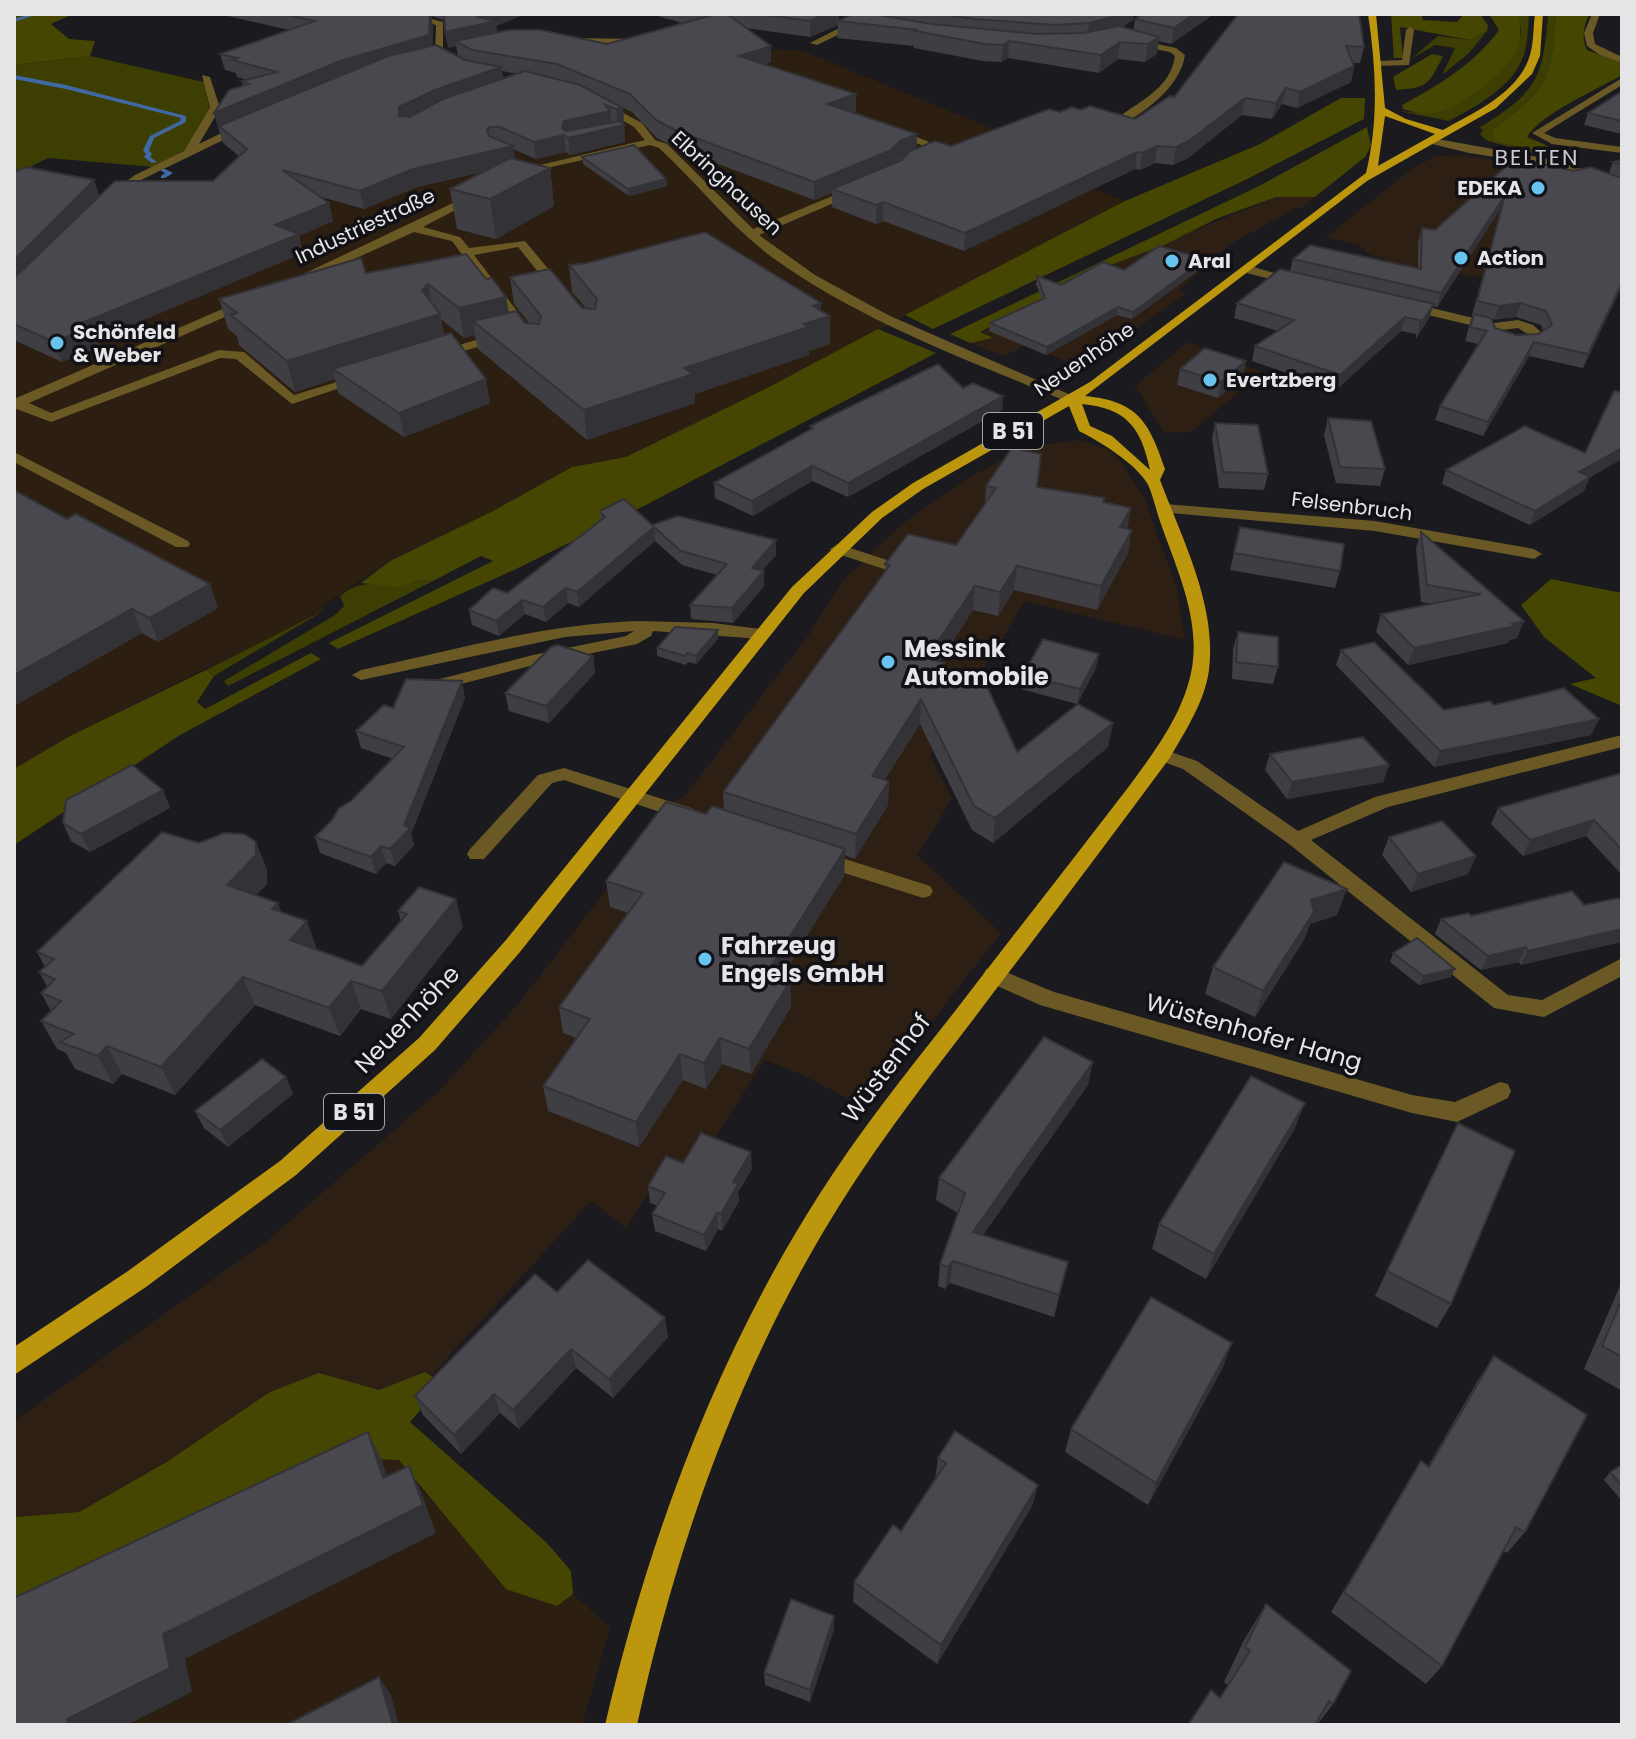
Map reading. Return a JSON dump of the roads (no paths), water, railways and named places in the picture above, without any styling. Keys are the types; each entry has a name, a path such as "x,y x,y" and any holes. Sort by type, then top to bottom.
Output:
{"main road":[{"path":"1371,174 1376,158 1379,114 1378,64 1372,14"},
{"name":"B 51","path":"1445,134 1493,106 1527,74 1535,56 1539,14"},
{"path":"1379,114 1445,134"},
{"path":"1379,114 1432,141"},
{"name":"Neuenhöhe","path":"14,1362 211,1226 288,1168 427,1044 489,974 761,634 838,549 877,515 918,486 1073,399 1118,370 1371,174 1445,134"},
{"name":"Wüstenhof","path":"621,1725 638,1642 665,1557 708,1441 751,1342 787,1270 841,1182 1162,755 1188,709 1202,652 1194,595 1165,509 1153,480 1107,439 1084,428 1073,399 1120,406 1137,422 1158,469 1153,480"}],"street":[{"path":"404,14 440,24 440,55"},
{"path":"1596,14 1588,41 1592,48 1622,60"},
{"path":"842,19 871,25"},
{"path":"814,43 857,22"},
{"path":"1378,64 1406,63 1410,30"},
{"path":"1117,124 1126,114 1160,93 1170,83 1180,63 1180,55 1173,50 1118,38"},
{"path":"560,42 654,43"},
{"path":"427,57 454,51"},
{"path":"440,55 453,63"},
{"path":"181,159 215,108 205,77"},
{"path":"1622,81 1537,133 1540,137 1575,145 1622,150"},
{"name":"Elbringhausen","path":"586,97 626,116 651,142 672,153 752,234 779,256 880,315 1073,399"},
{"path":"104,203 129,183 256,120"},
{"path":"626,131 640,128"},
{"path":"893,131 941,149 916,159"},
{"path":"1445,134 1591,173 1622,186"},
{"path":"1432,141 1457,149 1531,159"},
{"path":"506,179 538,167 651,142"},
{"path":"521,159 538,167"},
{"path":"752,234 867,185"},
{"name":"Industriestraße","path":"280,288 413,228 489,188"},
{"path":"413,228 456,239 536,346"},
{"path":"468,252 521,243 566,299"},
{"path":"1247,269 1306,283"},
{"path":"16,404 265,294"},
{"path":"1392,302 1495,327"},
{"path":"422,359 525,330"},
{"path":"16,404 51,418 219,354 239,355 292,400 379,373"},
{"path":"14,456 182,544"},
{"name":"Felsenbruch","path":"1165,509 1375,526 1534,554"},
{"path":"838,549 890,566"},
{"path":"442,684 533,660 631,640 652,628"},
{"path":"361,675 568,632 723,628 761,634"},
{"path":"1296,839 1382,802 1622,741"},
{"path":"1162,755 1190,765 1296,839 1502,1002 1544,1009 1622,966"},
{"path":"477,854 535,787 551,776 569,775 707,820"},
{"path":"808,854 923,891"},
{"name":"Wüstenhofer Hang","path":"994,975 1048,999 1412,1104 1457,1112 1500,1091"}],"waterway":[{"path":"14,21 36,14"},
{"path":"14,77 184,117 183,122 152,137 146,150 149,154 147,157 154,162"},
{"path":"163,170 170,173 163,177"}],"place":[{"name":"EDEKA","path":"1538,188"},
{"name":"Action","path":"1461,258"},
{"name":"Aral","path":"1172,261"},
{"name":"Schönfeld & Weber","path":"57,343"},
{"name":"Evertzberg","path":"1210,380"},
{"name":"Messink Automobile","path":"888,662"},
{"name":"Fahrzeug Engels GmbH","path":"705,959"}],"district":[{"name":"BELTEN","path":"1537,157"}]}
